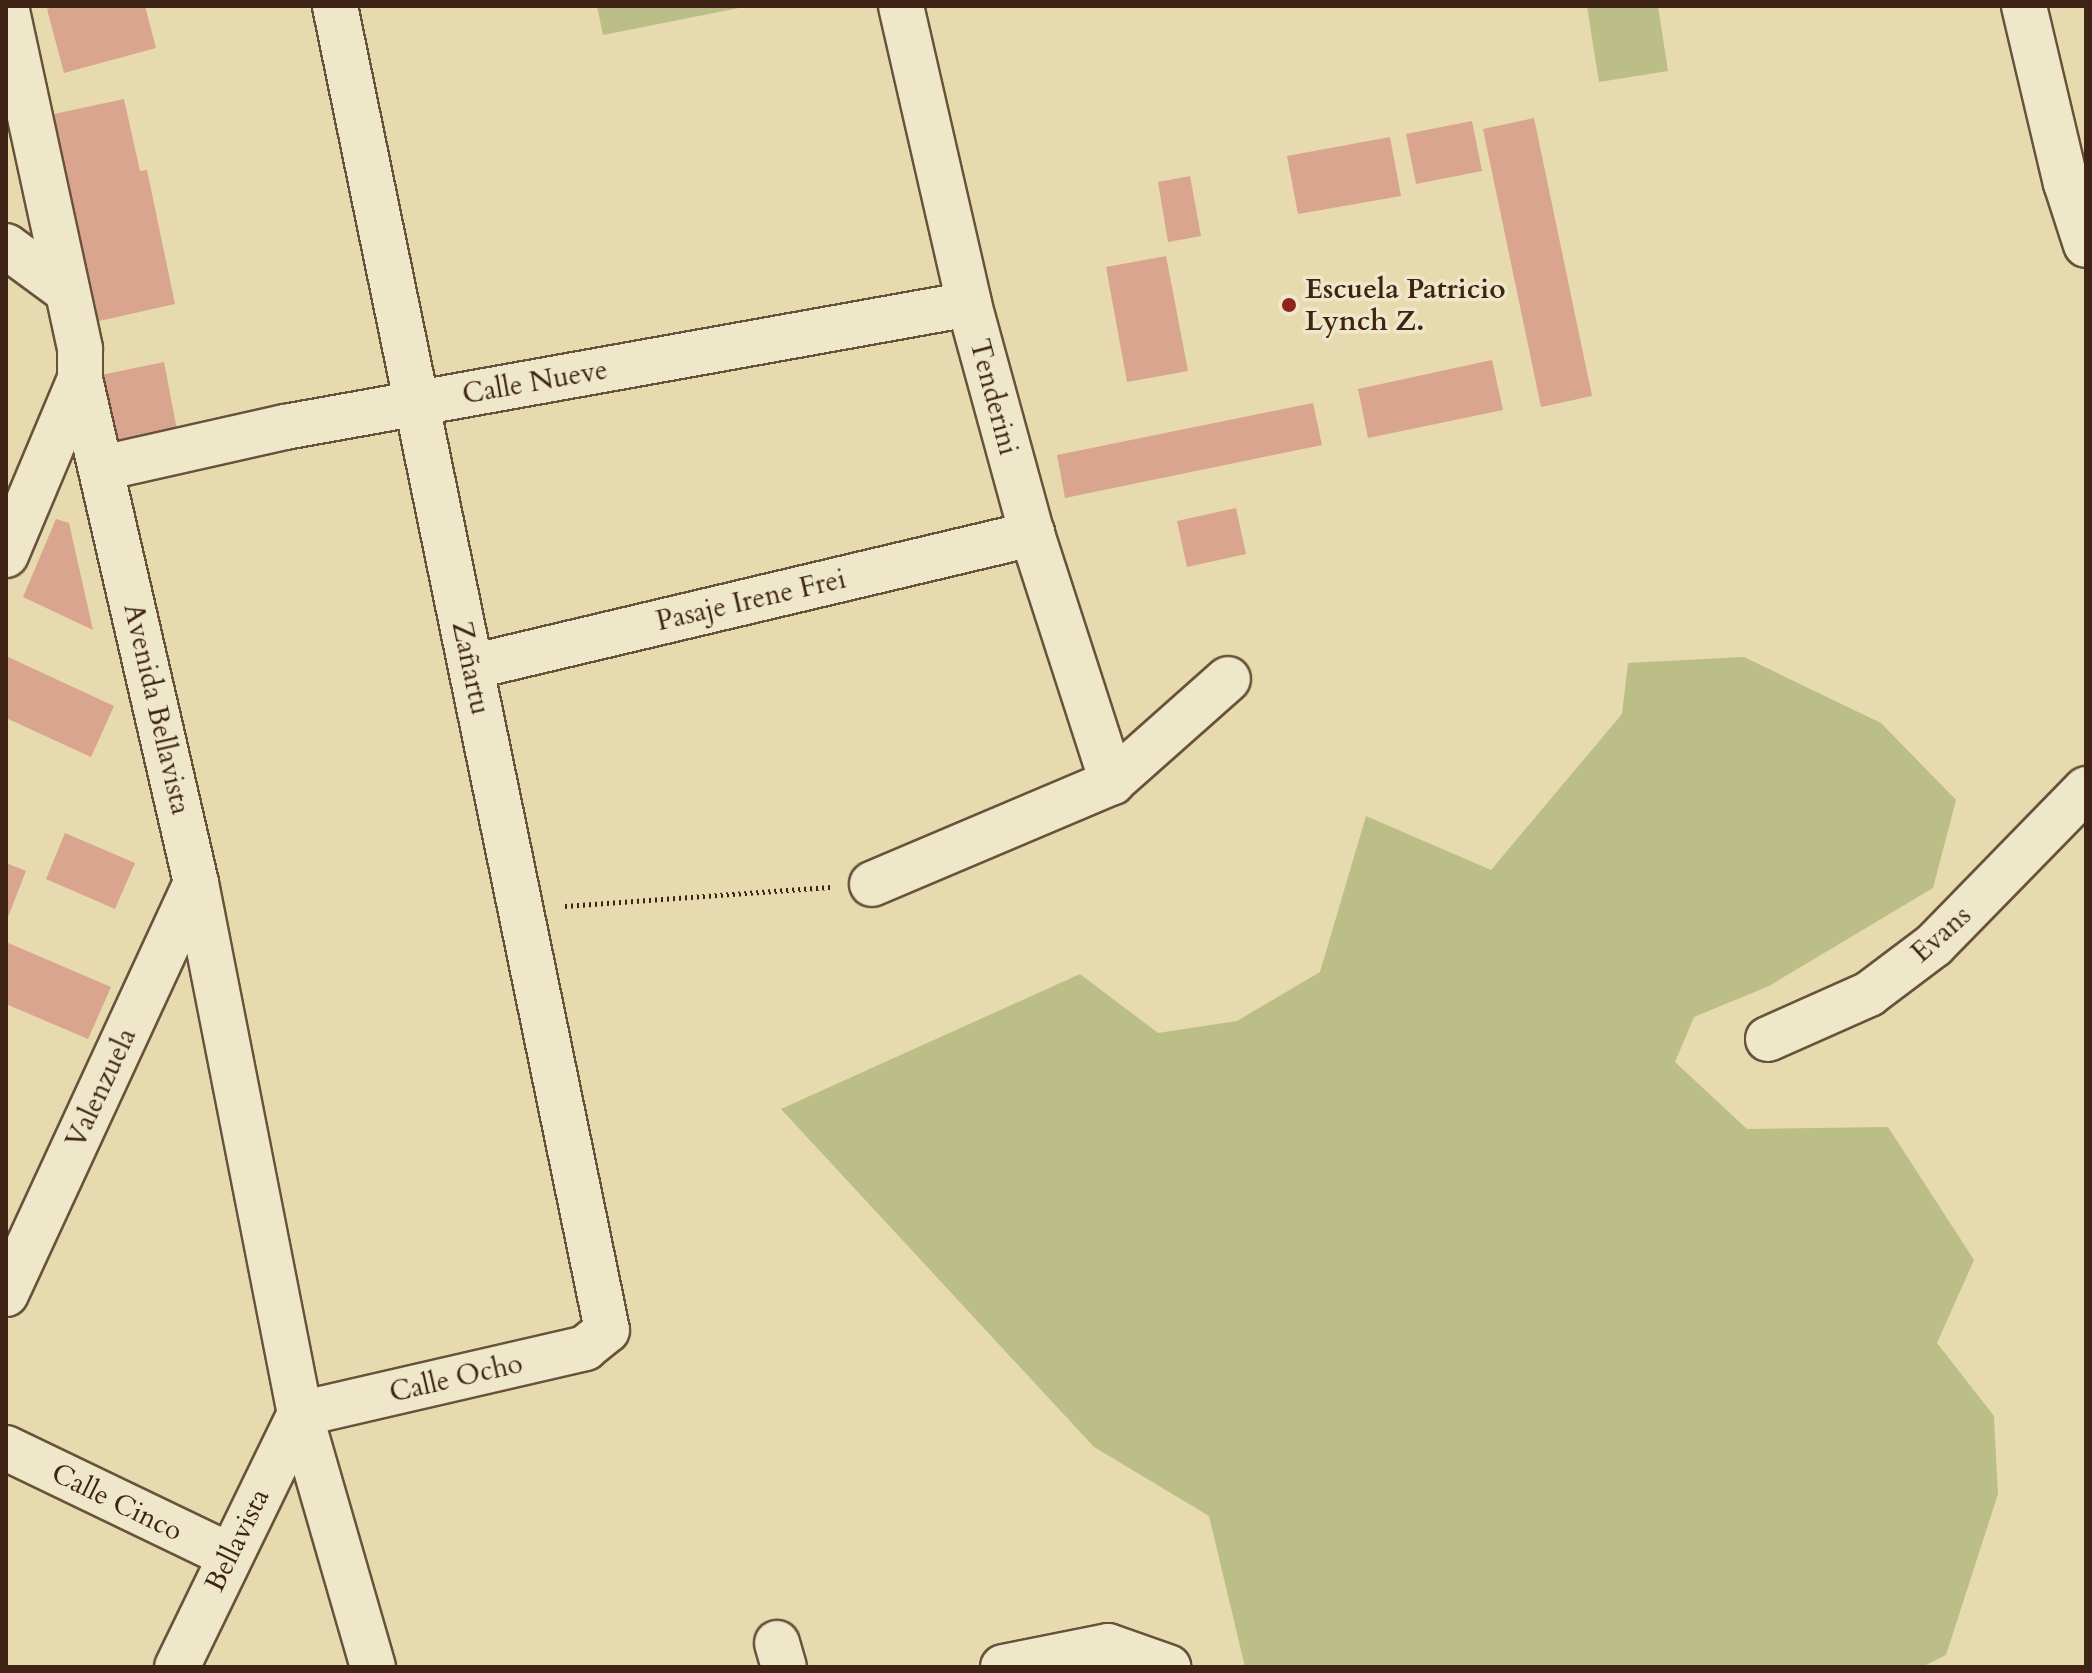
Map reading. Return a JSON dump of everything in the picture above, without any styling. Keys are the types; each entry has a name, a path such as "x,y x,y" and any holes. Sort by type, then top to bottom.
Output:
{"street":[{"name":"Avenida Bellavista","path":"6,6 80,349 80,379 103,468 196,883 300,1414 373,1667"},
{"name":"Zañartu","path":"335,6 607,1330"},
{"name":"Tenderini","path":"901,6 969,304 1032,534 1112,782"},
{"path":"2024,6 2066,183 2086,245"},
{"path":"6,246 67,291"},
{"name":"Calle Nueve","path":"103,468 417,403 969,304"},
{"path":"6,555 80,379"},
{"name":"Pasaje Irene Frei","path":"471,667 1032,534"},
{"path":"872,884 1112,782 1228,679"},
{"name":"Evans","path":"1768,1039 1869,994 1934,945 2086,789"},
{"name":"Valenzuela","path":"6,1294 196,883"},
{"name":"Calle Ocho","path":"300,1414 585,1348 607,1330"},
{"name":"Bellavista","path":"177,1667 228,1555 300,1414"},
{"name":"Calle Cinco","path":"6,1448 228,1555"},
{"path":"1003,1667 1108,1646 1168,1667"}],"path":[{"path":"520,910 872,884"}],"green space":[{"path":"597,6 749,6 603,35"},
{"path":"1587,6 1658,6 1668,71 1599,82"},
{"path":"1744,657 1881,723 1956,800 1933,888 1769,986 1694,1017 1675,1062 1747,1129 1888,1127 1974,1260 1937,1343 1994,1416 1998,1494 1946,1655 1922,1667 1245,1667 1209,1516 1094,1447 781,1109 1080,974 1158,1033 1237,1021 1320,972 1366,816 1491,870 1622,714 1628,663"}],"building":[{"path":"56,6 145,6 156,48 64,73 47,9"},
{"path":"124,99 140,171 147,170 175,304 99,321 54,114"},
{"path":"1534,118 1592,396 1541,407 1483,129"},
{"path":"1472,121 1482,171 1416,184 1406,134"},
{"path":"1390,137 1401,196 1298,214 1287,156"},
{"path":"1190,176 1201,236 1168,242 1158,182"},
{"path":"1166,256 1188,371 1127,382 1106,267"},
{"path":"1492,360 1503,410 1368,438 1358,389"},
{"path":"164,362 177,430 114,443 101,375"},
{"path":"1313,403 1322,445 1065,498 1057,455"},
{"path":"1236,508 1246,554 1187,567 1177,521"},
{"path":"56,519 69,523 93,630 23,597"},
{"path":"6,656 114,706 91,757 6,718"},
{"path":"65,833 135,863 115,909 46,879"},
{"path":"6,863 26,871 6,922"},
{"path":"6,942 111,987 88,1039 6,1004"}],"place":[{"name":"Escuela Patricio Lynch Z.","path":"1289,305"}]}
